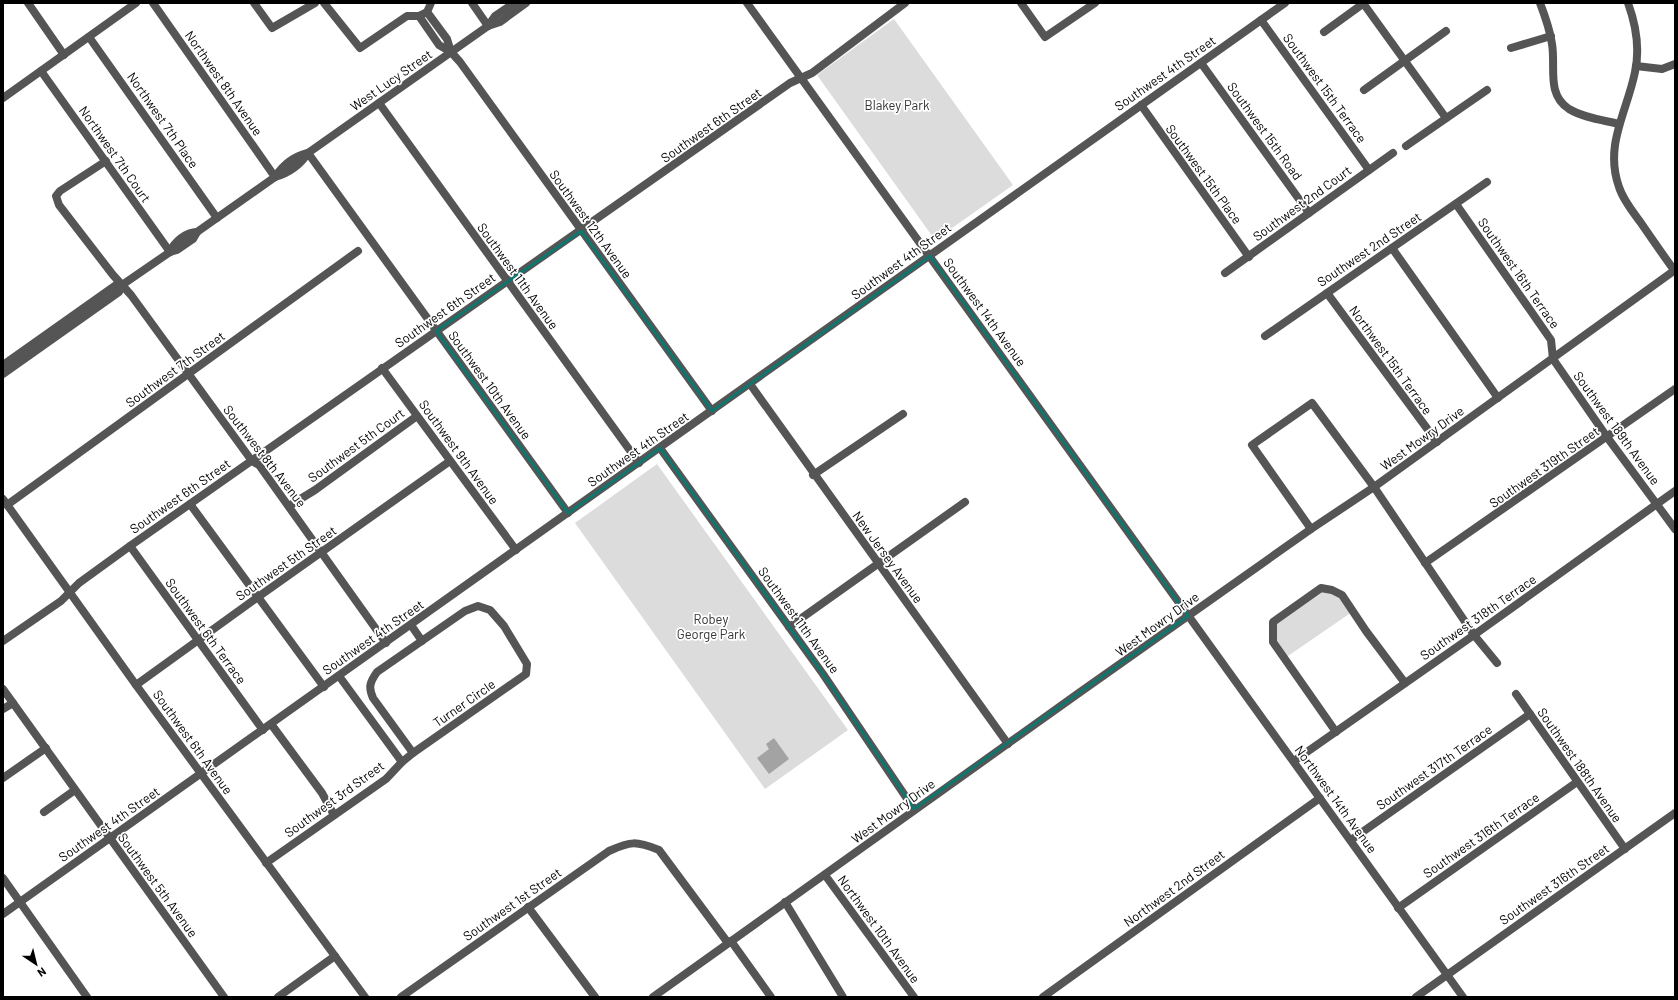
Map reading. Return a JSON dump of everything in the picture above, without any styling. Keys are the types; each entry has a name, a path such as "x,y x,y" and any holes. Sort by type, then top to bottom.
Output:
{"street":[{"path":"28,3 64,55"},
{"path":"3,98 136,3"},
{"name":"Northwest 8th Avenue","path":"154,3 275,177"},
{"path":"254,3 272,28 315,3"},
{"path":"324,3 360,48 407,16 419,16 426,12 431,3"},
{"path":"472,3 488,26"},
{"name":"West Lucy Street","path":"488,26 495,16 514,3"},
{"name":"West Lucy Street","path":"122,285 170,252 177,250 193,239 197,232 275,177 286,174 302,162 308,153 488,26 500,22 526,3"},
{"name":"Southwest 14th Avenue","path":"747,3 1188,616"},
{"path":"888,3 894,11"},
{"name":"Southwest 6th Street","path":"3,641 61,601 88,576 130,546 790,83 812,73 905,3"},
{"path":"1021,3 1045,37 1095,3"},
{"name":"Southwest 4th Street","path":"3,914 1285,3"},
{"path":"1324,32 1364,3 1446,118"},
{"path":"1540,3 1553,49 1554,88 1559,100 1579,114 1619,124"},
{"path":"1628,3 1636,33 1636,66 1615,139 1613,154 1619,187 1627,204 1675,270"},
{"path":"426,12 447,39 451,52"},
{"path":"419,16 439,45 451,52"},
{"name":"Southwest 15th Terrace","path":"1261,20 1369,170"},
{"path":"1364,90 1446,31"},
{"name":"Northwest 7th Place","path":"89,36 217,218"},
{"path":"1511,48 1550,36"},
{"name":"Southwest 12th Avenue","path":"451,52 460,62 712,411"},
{"name":"Southwest 15th Road","path":"1201,63 1309,213"},
{"path":"1636,66 1662,69 1675,64"},
{"name":"Northwest 7th Court","path":"41,71 170,252"},
{"path":"1406,146 1486,90"},
{"name":"Southwest 11th Avenue","path":"379,103 639,463"},
{"name":"Southwest 15th Place","path":"1141,105 1249,257"},
{"name":"Southwest 10th Avenue","path":"308,153 568,513"},
{"name":"Southwest 2nd Court","path":"1225,273 1394,153"},
{"name":"Southwest 8th Avenue","path":"106,161 63,189 56,196 61,208 122,285 131,294 252,460 259,465 386,642"},
{"name":"Southwest 2nd Street","path":"1265,336 1487,182"},
{"name":"Southwest 16th Terrace","path":"1456,204 1551,340 1553,359"},
{"path":"1392,248 1498,398"},
{"name":"Southwest 7th Street","path":"5,502 188,374 358,252"},
{"name":"West Mowry Drive","path":"653,997 1188,616 1311,529 1374,487 1675,270"},
{"path":"3,365 116,285 122,285 119,292 3,374"},
{"name":"Northwest 15th Terrace","path":"1327,293 1436,442"},
{"name":"Southwest 189th Avenue","path":"1553,359 1607,437 1675,529"},
{"name":"Southwest 9th Avenue","path":"382,368 516,550"},
{"name":"New Jersey Avenue","path":"750,384 813,475 937,644 1008,744"},
{"name":"Southwest 319th Street","path":"1426,563 1675,389"},
{"path":"1311,529 1252,445 1312,403 1374,487 1474,635 1496,663"},
{"path":"813,475 904,414"},
{"name":"Southwest 5th Court","path":"289,506 315,490 417,416"},
{"name":"Southwest 11th Avenue","path":"660,448 823,674 914,810"},
{"name":"Southwest 5th Street","path":"136,685 258,596 450,462"},
{"name":"Southwest 318th Terrace","path":"1294,761 1474,635 1675,491"},
{"name":"Southwest 6th Avenue","path":"5,502 136,685 365,997"},
{"path":"789,627 965,502"},
{"path":"190,504 324,687"},
{"name":"Southwest 6th Terrace","path":"130,546 263,730"},
{"path":"1336,732 1273,642 1273,622 1321,588 1332,590 1342,595 1366,631 1405,683"},
{"name":"Turner Circle","path":"478,606 490,610 495,615 504,626 527,664 526,674 413,753 374,698 370,690 370,681 377,672 422,641 465,611 478,606"},
{"name":"Northwest 14th Avenue","path":"1188,616 1463,997"},
{"path":"411,625 422,641"},
{"path":"339,676 402,762"},
{"name":"Southwest 5th Avenue","path":"3,689 109,839 224,997"},
{"name":"Southwest 188th Avenue","path":"1516,694 1625,849"},
{"path":"3,710 13,703"},
{"name":"Southwest 317th Terrace","path":"1351,840 1530,714"},
{"path":"271,724 322,793 334,815"},
{"path":"3,778 46,748"},
{"name":"Southwest 3rd Street","path":"266,863 386,779 413,753"},
{"name":"Southwest 316th Terrace","path":"1398,908 1577,782"},
{"path":"44,812 75,790"},
{"name":"Northwest 2nd Street","path":"1042,997 1320,798"},
{"name":"Southwest 316th Street","path":"1416,997 1675,813"},
{"name":"Southwest 1st Street","path":"401,997 609,851 625,844 641,843 659,850 730,942"},
{"name":"Northwest 10th Avenue","path":"825,874 914,997"},
{"path":"3,878 87,997"},
{"path":"785,902 843,997"},
{"path":"528,907 595,997"},
{"path":"730,942 771,997"},
{"path":"278,997 335,956"}],"highlighted area":[{"path":"581,231 712,411 930,256 1188,616 914,809 823,674 660,448 568,513 436,331"}],"green space":[{"name":"Blakey Park","path":"894,19 1013,185 935,240 817,75"},
{"name":"Robey George Park","path":"657,464 848,730 765,789 575,523"},
{"path":"1322,589 1341,595 1352,612 1285,658 1274,641 1274,623"}],"shaded area":[{"path":"774,738 789,759 769,774 757,758 769,749 766,744"}]}
